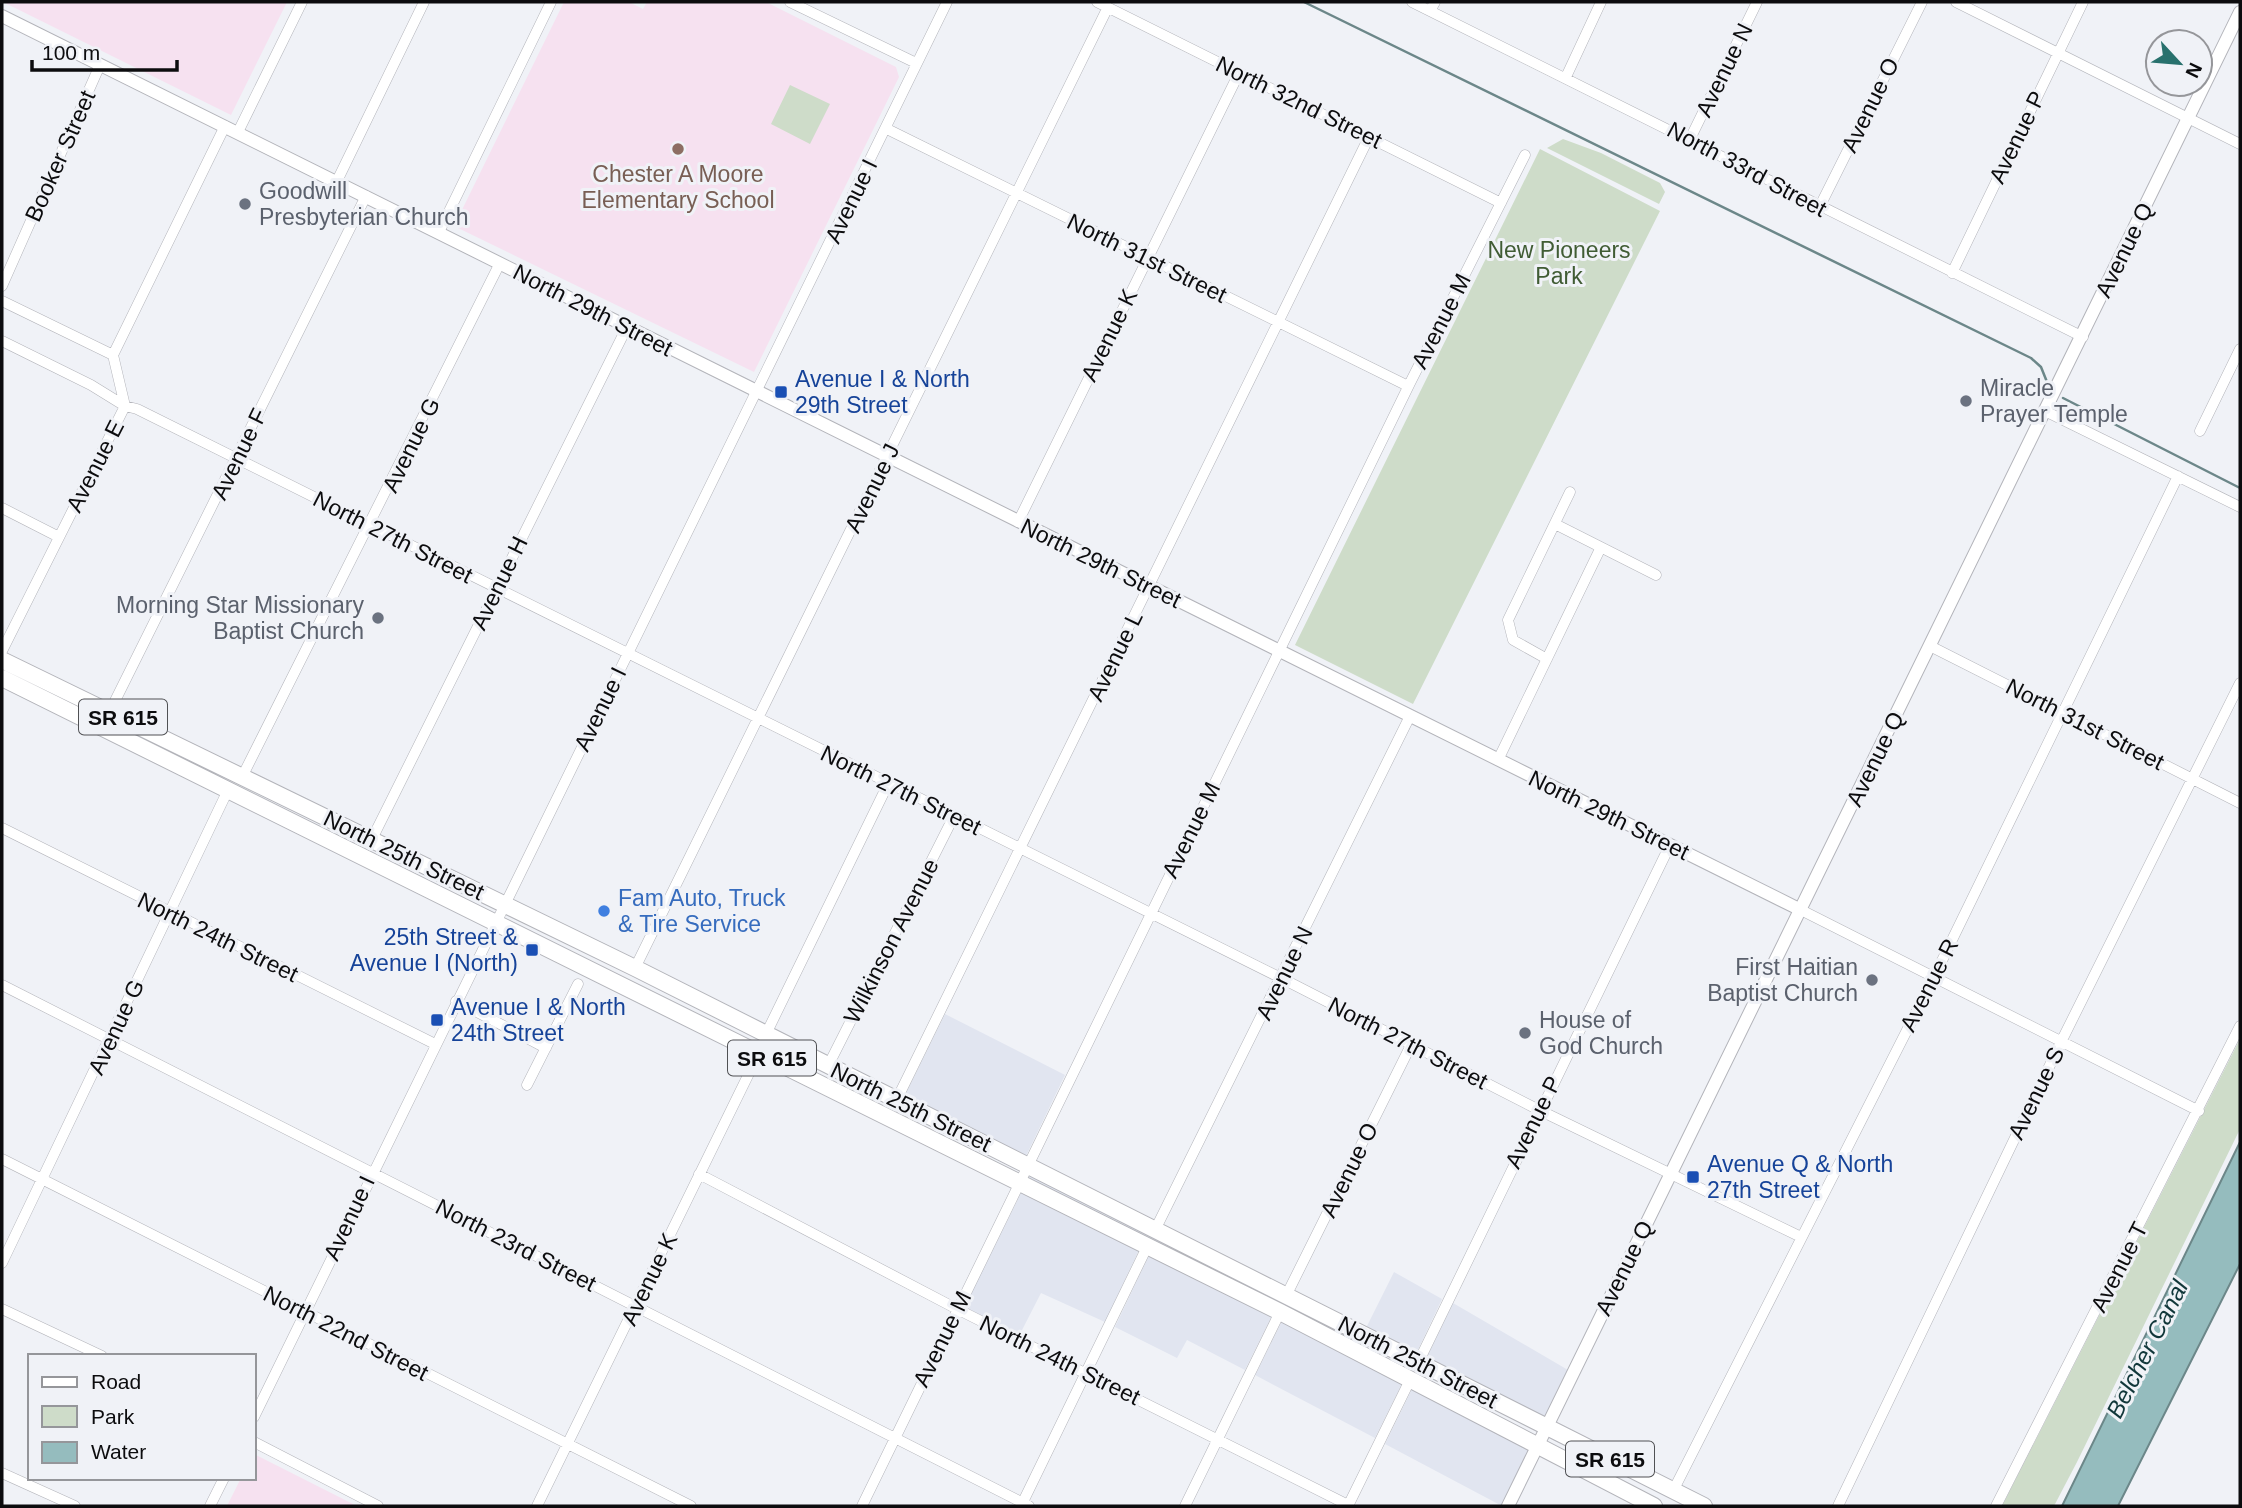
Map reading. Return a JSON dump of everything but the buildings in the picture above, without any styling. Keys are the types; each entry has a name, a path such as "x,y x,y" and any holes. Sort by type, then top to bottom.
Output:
{"main road":[{"name":"North 25th Street","path":"2,660 243,775 1156,1228 1392,1350 1414,1370 1538,1443 1654,1506"},
{"name":"North 25th Street","path":"2,676 1280,1312 1547,1426 1704,1506"},
{"path":"2,676 22,677 94,710 110,711"},
{"path":"228,790 239,784 249,786 332,825 345,826"},
{"path":"760,1051 780,1049 860,1090 876,1089"},
{"path":"1280,1312 1289,1308 1298,1311 1376,1350 1392,1350"}],"street":[{"path":"238,132 302,2"},
{"path":"337,181 424,2"},
{"path":"439,232 551,2"},
{"path":"790,2 916,64"},
{"name":"Avenue I","path":"256,1413 372,1171 887,129 947,2"},
{"name":"North 32nd Street","path":"1097,2 1500,203"},
{"name":"North 33rd Street","path":"1412,2 1433,7 1819,208 2082,337"},
{"path":"1566,77 1601,2"},
{"name":"Avenue N","path":"1690,139 1757,2"},
{"name":"Avenue O","path":"1819,208 1922,2"},
{"path":"1956,2 2240,144"},
{"name":"Avenue P","path":"1952,273 2083,2"},
{"name":"Avenue J","path":"635,968 760,719 1108,7"},
{"name":"Avenue Q","path":"1508,1506 2047,412 2240,12"},
{"name":"North 29th Street","path":"2,16 2062,1040 2199,1111"},
{"name":"Booker Street","path":"2,286 100,65"},
{"name":"Avenue K","path":"1018,522 1239,73"},
{"path":"2,301 113,355 225,126"},
{"name":"North 31st Street","path":"887,129 1408,386"},
{"name":"Avenue L","path":"897,1099 1369,137"},
{"name":"Avenue M","path":"862,1506 1408,386 1525,155"},
{"name":"Avenue F","path":"110,711 366,196"},
{"name":"Avenue G","path":"243,775 371,526 500,263"},
{"name":"Avenue H","path":"372,839 627,327"},
{"name":"North 27th Street","path":"2,341 91,385 125,406 237,459 1281,978 1539,1110 1801,1237"},
{"path":"2200,431 2240,349"},
{"name":"Avenue E","path":"2,651 125,406 113,355"},
{"path":"2047,412 2240,506"},
{"name":"Avenue R","path":"1673,1491 1934,977 2178,476"},
{"path":"1547,659 1513,640 1508,620 1570,492"},
{"path":"2,508 60,537"},
{"path":"1555,524 1656,575"},
{"path":"1498,760 1601,547"},
{"name":"North 31st Street","path":"1930,646 2062,710 2240,803"},
{"name":"Avenue S","path":"1838,1506 2062,1040 2240,683"},
{"name":"Avenue N","path":"1156,1228 1410,716"},
{"path":"766,1034 888,784"},
{"name":"Avenue G","path":"2,1263 111,1040 228,790"},
{"name":"Wilkinson Avenue","path":"828,1066 954,816"},
{"name":"North 24th Street","path":"2,828 435,1044"},
{"name":"Avenue P","path":"1348,1505 1670,845"},
{"path":"527,1085 578,984"},
{"name":"North 23rd Street","path":"2,985 1024,1505"},
{"path":"456,1001 546,1048"},
{"name":"Avenue T","path":"1996,1506 2240,1026"},
{"name":"Avenue O","path":"1286,1296 1411,1045"},
{"name":"Avenue K","path":"537,1506 760,1051"},
{"name":"North 22nd Street","path":"2,1159 691,1506"},
{"name":"North 24th Street","path":"699,1174 957,1309 1348,1505"},
{"path":"1024,1505 1148,1245"},
{"path":"2,1309 98,1354"},
{"path":"1185,1506 1280,1312"},
{"path":"256,1443 378,1506"},
{"path":"2,1473 75,1506"},
{"path":"210,1506 223,1480"}],"shaded area":[{"path":"3,2 287,2 231,115"},
{"name":"Chester A Moore Elementary School","path":"564,2 629,2 643,9 647,2 766,2 896,67 899,77 754,372 458,228 457,220"},
{"path":"945,1014 1065,1075 1025,1158 904,1097"},
{"path":"1031,1172 1286,1303 1280,1306 1028,1180"},
{"path":"1023,1189 1140,1248 1105,1322 1041,1293 1020,1334 964,1307"},
{"path":"1150,1253 1273,1314 1245,1370 1187,1340 1177,1358 1115,1327"},
{"path":"1394,1272 1442,1299 1415,1356 1365,1330"},
{"path":"1453,1303 1568,1370 1544,1419 1425,1361"},
{"path":"1283,1319 1404,1380 1375,1438 1255,1375"},
{"path":"1414,1385 1531,1445 1502,1506 1385,1444"},
{"path":"256,1455 357,1506 227,1506 240,1480 256,1480"}],"green space":[{"path":"790,85 830,104 810,144 771,124"},
{"path":"1563,139 1601,153 1660,183 1665,192 1659,204 1547,148"},
{"name":"New Pioneers Park","path":"1540,149 1660,211 1413,704 1295,645"},
{"path":"2240,1039 2240,1129 2077,1462 2054,1506 2002,1506"}],"water":[{"name":"Belcher Canal","path":"2240,1142 2240,1264 2118,1506 2062,1506"}],"waterway":[{"path":"1304,2 2031,358 2041,367 2049,387"},
{"path":"2063,398 2240,488"}],"place":[{"name":"Chester A Moore Elementary School","path":"678,149"},
{"name":"Goodwill Presbyterian Church","path":"245,204"},
{"name":"Avenue I & North 29th Street","path":"781,392"},
{"name":"Miracle Prayer Temple","path":"1966,401"},
{"name":"Morning Star Missionary Baptist Church","path":"378,618"},
{"name":"Fam Auto, Truck & Tire Service","path":"604,911"},
{"name":"25th Street & Avenue I (North)","path":"532,950"},
{"name":"First Haitian Baptist Church","path":"1872,980"},
{"name":"Avenue I & North 24th Street","path":"437,1020"},
{"name":"House of God Church","path":"1525,1033"},
{"name":"Avenue Q & North 27th Street","path":"1693,1177"}]}
